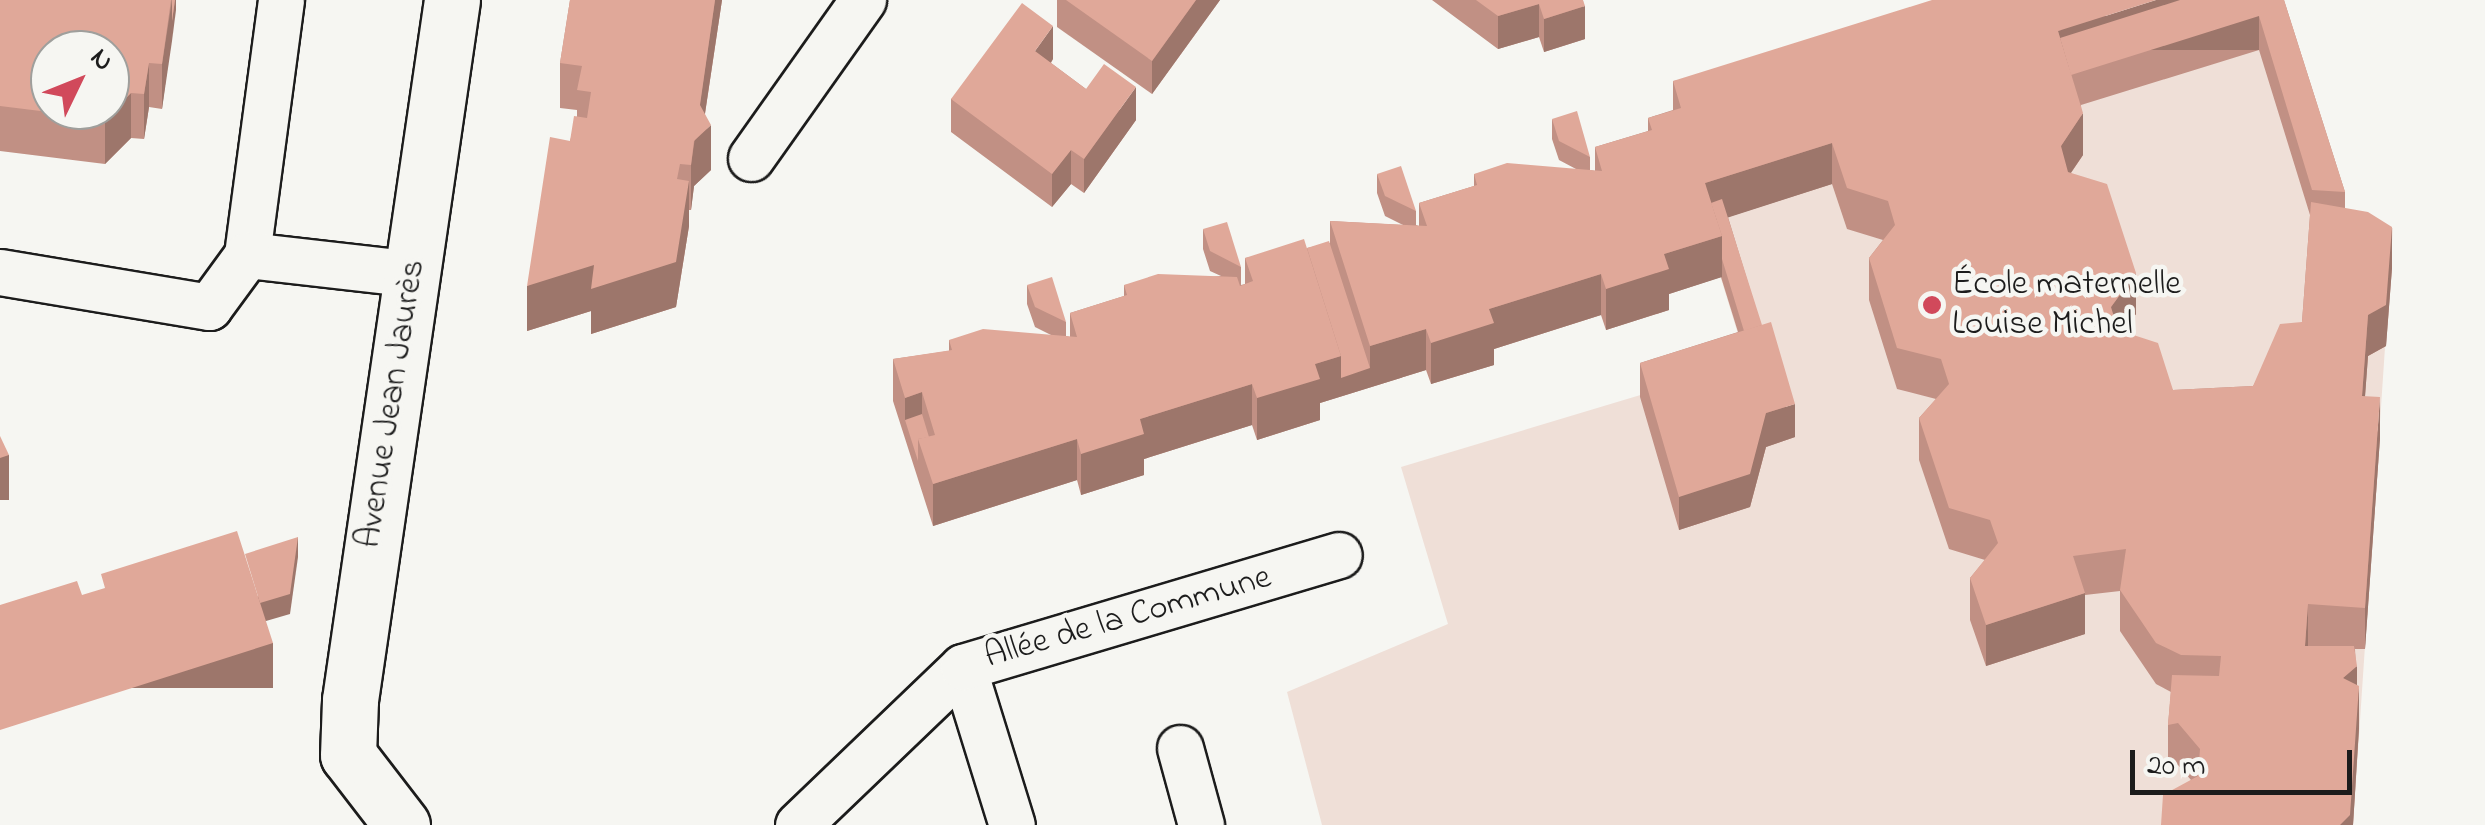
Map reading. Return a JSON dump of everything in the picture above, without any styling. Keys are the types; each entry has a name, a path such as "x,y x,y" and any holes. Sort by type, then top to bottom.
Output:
{"street":[{"name":"Avenue Jean Jaurès","path":"391,812 348,755 350,700 452,0"}],"lane":[{"path":"0,272 209,307 247,255 281,0"},
{"path":"751,158 863,0"},
{"path":"247,255 413,274"},
{"name":"Allée de la Commune","path":"798,825 962,667 1340,556"},
{"path":"962,667 1012,825"},
{"path":"1180,748 1201,825"}],"shaded area":[{"path":"2274,0 2345,226 2393,228 2353,825 1322,825 1287,692 1448,624 1401,467 1747,363 1681,149"}],"building":[{"path":"0,0 171,0 162,64 149,63 144,94 130,94 130,30 30,30 30,110 0,106"},
{"path":"570,0 715,0 700,105 711,125 694,141 691,165 680,164 677,179 689,181 676,262 591,289 594,265 527,286 550,137 570,141 574,116 587,118 591,92 577,90 582,66 560,63"},
{"path":"1066,0 1196,0 1152,61"},
{"path":"1476,0 1583,0 1585,6 1544,19 1539,4 1498,16"},
{"path":"1932,0 2156,0 2058,31 2083,113 2061,146 2068,172 2107,184 2136,273 2111,307 2118,330 2158,343 2173,390 2253,386 2280,324 2302,322 2311,202 2368,212 2392,227 2386,305 2368,315 2362,396 2380,397 2365,608 2308,604 2305,646 2354,646 2357,666 2343,678 2359,686 2350,815 2340,825 2161,825 2163,795 2198,776 2200,749 2178,723 2168,725 2172,675 2219,676 2221,656 2181,655 2156,643 2120,590 2126,549 2073,556 2085,593 1986,625 1970,578 1998,543 1990,520 1949,508 1919,418 1949,384 1941,359 1897,348 1869,258 1895,225 1888,201 1847,188 1832,143 1705,183 1722,236 1664,254 1669,269 1606,289 1601,274 1489,309 1494,323 1431,343 1426,329 1370,346 1330,221 1427,226 1419,203 1477,185 1474,174 1507,163 1602,171 1595,147 1652,130 1648,118 1681,108 1673,81"},
{"path":"2180,0 2284,0 2345,192 2312,190 2259,16 2071,75 2060,38"},
{"path":"1022,3 1053,26 1035,51 1086,89 1104,64 1136,87 1084,159 1071,150 1052,174 951,99"},
{"path":"1577,111 1590,157 1559,141 1552,119"},
{"path":"1401,166 1416,211 1385,196 1377,174"},
{"path":"1722,199 1762,325 1744,331 1722,259 1722,236 1711,203"},
{"path":"1227,222 1241,267 1210,251 1203,229"},
{"path":"1304,239 1341,356 1315,364 1320,379 1257,398 1252,384 1140,419 1144,434 1081,454 1077,439 933,484 918,439 935,435 922,392 905,398 893,359 952,350 949,340 983,329 1077,337 1070,313 1127,295 1124,285 1158,274 1237,277 1240,286 1253,281 1245,258"},
{"path":"1329,241 1370,368 1341,378 1341,356 1307,248"},
{"path":"1052,277 1066,322 1035,307 1027,285"},
{"path":"1771,322 1795,404 1766,413 1750,474 1679,497 1640,363"},
{"path":"922,414 929,437 918,439 918,461 905,420"},
{"path":"0,436 9,455 0,458"},
{"path":"237,531 273,643 0,730 0,605 77,581 82,595 105,588 101,574"},
{"path":"298,537 290,594 260,603 245,554"}],"place":[{"name":"École maternelle Louise Michel","path":"1932,305"}]}
